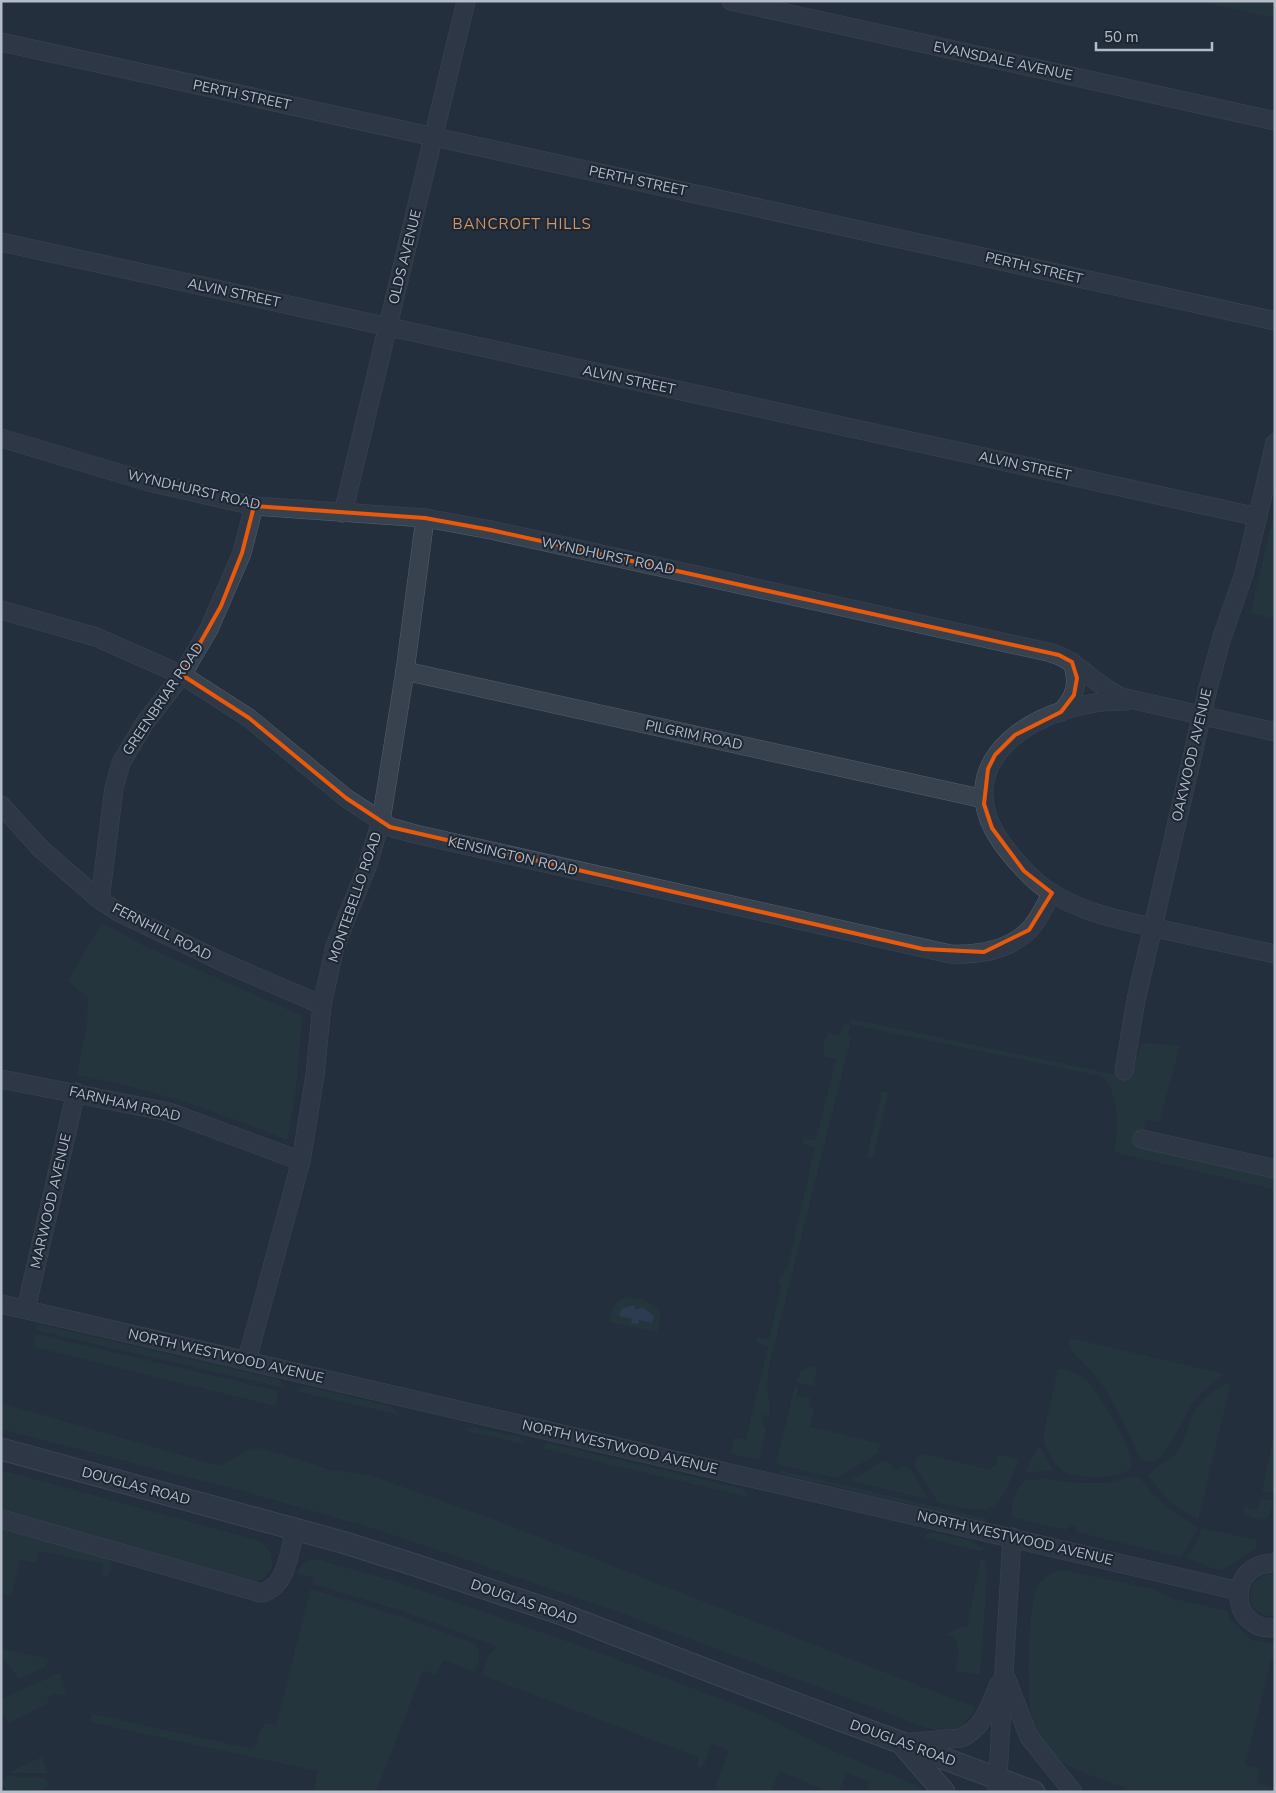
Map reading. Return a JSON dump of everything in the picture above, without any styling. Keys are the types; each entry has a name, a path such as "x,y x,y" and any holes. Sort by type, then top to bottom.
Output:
{"street":[{"name":"OLDS AVENUE","path":"344,513 466,1"},
{"name":"EVANSDALE AVENUE","path":"732,1 1275,120"},
{"name":"PERTH STREET","path":"1,42 1275,321"},
{"name":"ALVIN STREET","path":"1,242 1258,517"},
{"name":"WYNDHURST ROAD","path":"1,438 149,482 254,506 425,518 491,530 1048,652 1072,662 1110,692 1131,701 1275,732"},
{"name":"OAKWOOD AVENUE","path":"1124,1071 1136,1000 1202,716 1217,654 1244,574 1275,444"},
{"name":"GREENBRIAR ROAD","path":"100,900 114,788 121,763 144,724 182,675 221,606 242,554 254,506"},
{"name":"MONTEBELLO ROAD","path":"247,1360 301,1161 315,1075 322,1005 335,946 367,867 381,821 405,671 425,518"},
{"name":"KENSINGTON ROAD","path":"1,610 96,637 182,675 249,718 346,798 390,827 415,834 950,954 972,954 997,949 1020,937 1036,922 1052,892"},
{"path":"1061,712 1074,695 1077,678 1072,662"},
{"name":"PILGRIM ROAD","path":"405,671 984,799"},
{"path":"1131,701 1097,702 1061,712 1026,727 995,755 985,781 984,799 986,815 1000,840 1024,871 1052,892 1091,912 1275,954"},
{"name":"FERNHILL ROAD","path":"1,806 41,849 100,900 146,927 322,1005"},
{"name":"FARNHAM ROAD","path":"1,1079 76,1092 169,1112 301,1161"},
{"name":"MARWOOD AVENUE","path":"26,1309 76,1092"},
{"path":"1142,1139 1275,1169"},
{"name":"NORTH WESTWOOD AVENUE","path":"1,1304 1239,1591"},
{"name":"DOUGLAS ROAD","path":"1,1449 295,1529 412,1564 559,1613 902,1743 998,1785 1034,1792"},
{"path":"1,1519 261,1594 267,1592 282,1576 295,1529"},
{"path":"998,1785 1012,1537"},
{"path":"1275,1563 1257,1566 1248,1572 1239,1591 1241,1607 1249,1620 1258,1626 1275,1628"},
{"path":"902,1743 961,1738 969,1734 986,1716 1005,1672"},
{"path":"1005,1672 1029,1737 1073,1792"},
{"path":"902,1743 944,1792"}],"highlighted area":[{"path":"254,506 425,518 491,530 1059,655 1072,662 1077,678 1074,695 1061,712 1015,735 995,755 988,769 984,804 992,828 1024,871 1052,893 1029,930 984,952 923,949 390,827 346,798 249,718 182,675 221,606 242,553"}],"green space":[{"path":"1198,1 1275,1 1275,18"},
{"path":"1275,508 1275,618 1251,613"},
{"path":"102,923 144,946 302,1016 297,1080 288,1138 285,1139 234,1119 157,1094 77,1075 87,1025 88,998 68,981"},
{"path":"851,1019 1131,1078 1140,1046 1146,1043 1180,1046 1159,1122 1146,1119 1140,1144 1272,1176 1274,1189 1114,1152 1117,1134 1115,1101 1112,1091 1101,1076 850,1024"},
{"path":"843,1024 850,1025 848,1034 851,1037 769,1366 767,1383 770,1412 769,1415 764,1415 762,1422 766,1429 759,1460 731,1454 734,1438 746,1440 768,1347 756,1342 758,1338 769,1340 782,1284 779,1283 780,1277 782,1277 785,1269 787,1269 796,1235 815,1148 803,1144 803,1139 816,1140 836,1059 824,1056 824,1040 828,1033 840,1035"},
{"path":"882,1091 888,1093 873,1158 867,1157"},
{"path":"626,1298 647,1301 656,1307 660,1318 657,1332 609,1322 612,1310 616,1304"},
{"path":"38,1324 280,1380 284,1388 35,1330"},
{"path":"35,1334 278,1391 275,1406 34,1347"},
{"path":"1069,1338 1224,1374 1214,1381 1190,1407 1176,1434 1161,1455 1154,1461 1146,1462 1139,1456 1110,1397 1087,1366 1075,1354"},
{"path":"811,1366 817,1367 813,1386 796,1382 800,1372"},
{"path":"1062,1369 1075,1373 1092,1386 1123,1438 1131,1462 1130,1469 1115,1475 1079,1476 1061,1469 1050,1456 1043,1437 1057,1373 1058,1370"},
{"path":"1231,1382 1198,1520 1170,1502 1149,1477 1154,1470 1178,1451 1194,1412 1203,1401 1213,1392"},
{"path":"305,1386 390,1406 400,1415 296,1391"},
{"path":"795,1386 798,1386 796,1395 810,1398 809,1406 814,1408 810,1427 880,1444 878,1453 837,1478 776,1464"},
{"path":"1,1403 219,1466 247,1451 261,1448 330,1470 369,1475 487,1517 976,1708 964,1723 966,1726 956,1731 935,1730 925,1727 608,1608 376,1529 239,1490 1,1429"},
{"path":"473,1427 520,1437 524,1444 463,1430"},
{"path":"1275,1432 1275,1494 1262,1491"},
{"path":"547,1443 744,1489 748,1497 541,1448"},
{"path":"1038,1447 1041,1449 1053,1471 1025,1472"},
{"path":"923,1454 991,1470 992,1466 995,1466 998,1454 1019,1460 999,1501 992,1507 973,1509 938,1502 915,1466 916,1458"},
{"path":"883,1461 890,1463 895,1471 903,1466 910,1468 928,1499 850,1481"},
{"path":"1,1470 260,1541 271,1553 272,1568 263,1579 253,1582 1,1512"},
{"path":"779,1470 987,1519 986,1522 777,1473"},
{"path":"1133,1477 1141,1479 1151,1493 1169,1509 1198,1528 1181,1557 1076,1532 1077,1526 1069,1524 1066,1530 1015,1518 1012,1515 1012,1504 1018,1488 1026,1480 1047,1479 1078,1483 1105,1483"},
{"path":"1261,1498 1274,1501 1268,1518 1258,1520 1245,1514 1243,1510 1245,1507 1258,1510"},
{"path":"1,1528 107,1558 111,1563 112,1569 107,1576 101,1577 103,1564 39,1551 36,1563 20,1559 11,1596 1,1594"},
{"path":"1202,1528 1256,1540 1257,1546 1234,1563 1220,1569 1215,1569 1186,1558 1196,1544"},
{"path":"932,1532 971,1541 984,1549 980,1551 924,1537"},
{"path":"981,1558 986,1561 987,1574 980,1674 955,1671 958,1646 954,1637 946,1635 962,1626 967,1627"},
{"path":"315,1559 400,1583 589,1649 757,1713 835,1752 908,1782 927,1792 866,1792 870,1782 846,1773 839,1792 831,1792 779,1771 771,1792 714,1792 729,1750 711,1744 704,1765 698,1769 698,1757 482,1675 488,1655 494,1651 496,1646 406,1612 313,1584 314,1578 296,1573 304,1563"},
{"path":"1062,1570 1152,1589 1174,1599 1227,1611 1229,1619 1253,1641 1275,1643 1275,1660 1271,1659 1245,1765 1260,1769 1257,1782 1275,1789 1275,1792 1129,1792 1125,1787 1069,1766 1050,1752 1038,1734 1030,1707 1030,1626 1038,1586 1048,1575"},
{"path":"1275,1574 1275,1616 1256,1610 1252,1603 1251,1595 1252,1587 1257,1580 1265,1575"},
{"path":"311,1589 402,1617 473,1643 479,1653 475,1672 443,1660 436,1675 423,1670 376,1792 314,1792 318,1771 90,1722 92,1714 252,1749 259,1743 257,1739 265,1723 276,1725"},
{"path":"1,1648 48,1659 46,1667 19,1679 1,1655"},
{"path":"60,1673 66,1696 53,1693 48,1698 47,1704 8,1723 1,1707 1,1699"},
{"path":"42,1757 48,1773 10,1773 10,1772"},
{"path":"8,1776 45,1778 49,1787 37,1792 7,1792 2,1781"}],"water":[{"path":"634,1305 636,1310 642,1307 654,1316 652,1323 639,1320 638,1324 631,1323 632,1319 619,1316 621,1309"}],"district":[{"name":"BANCROFT HILLS","path":"522,224"}]}
